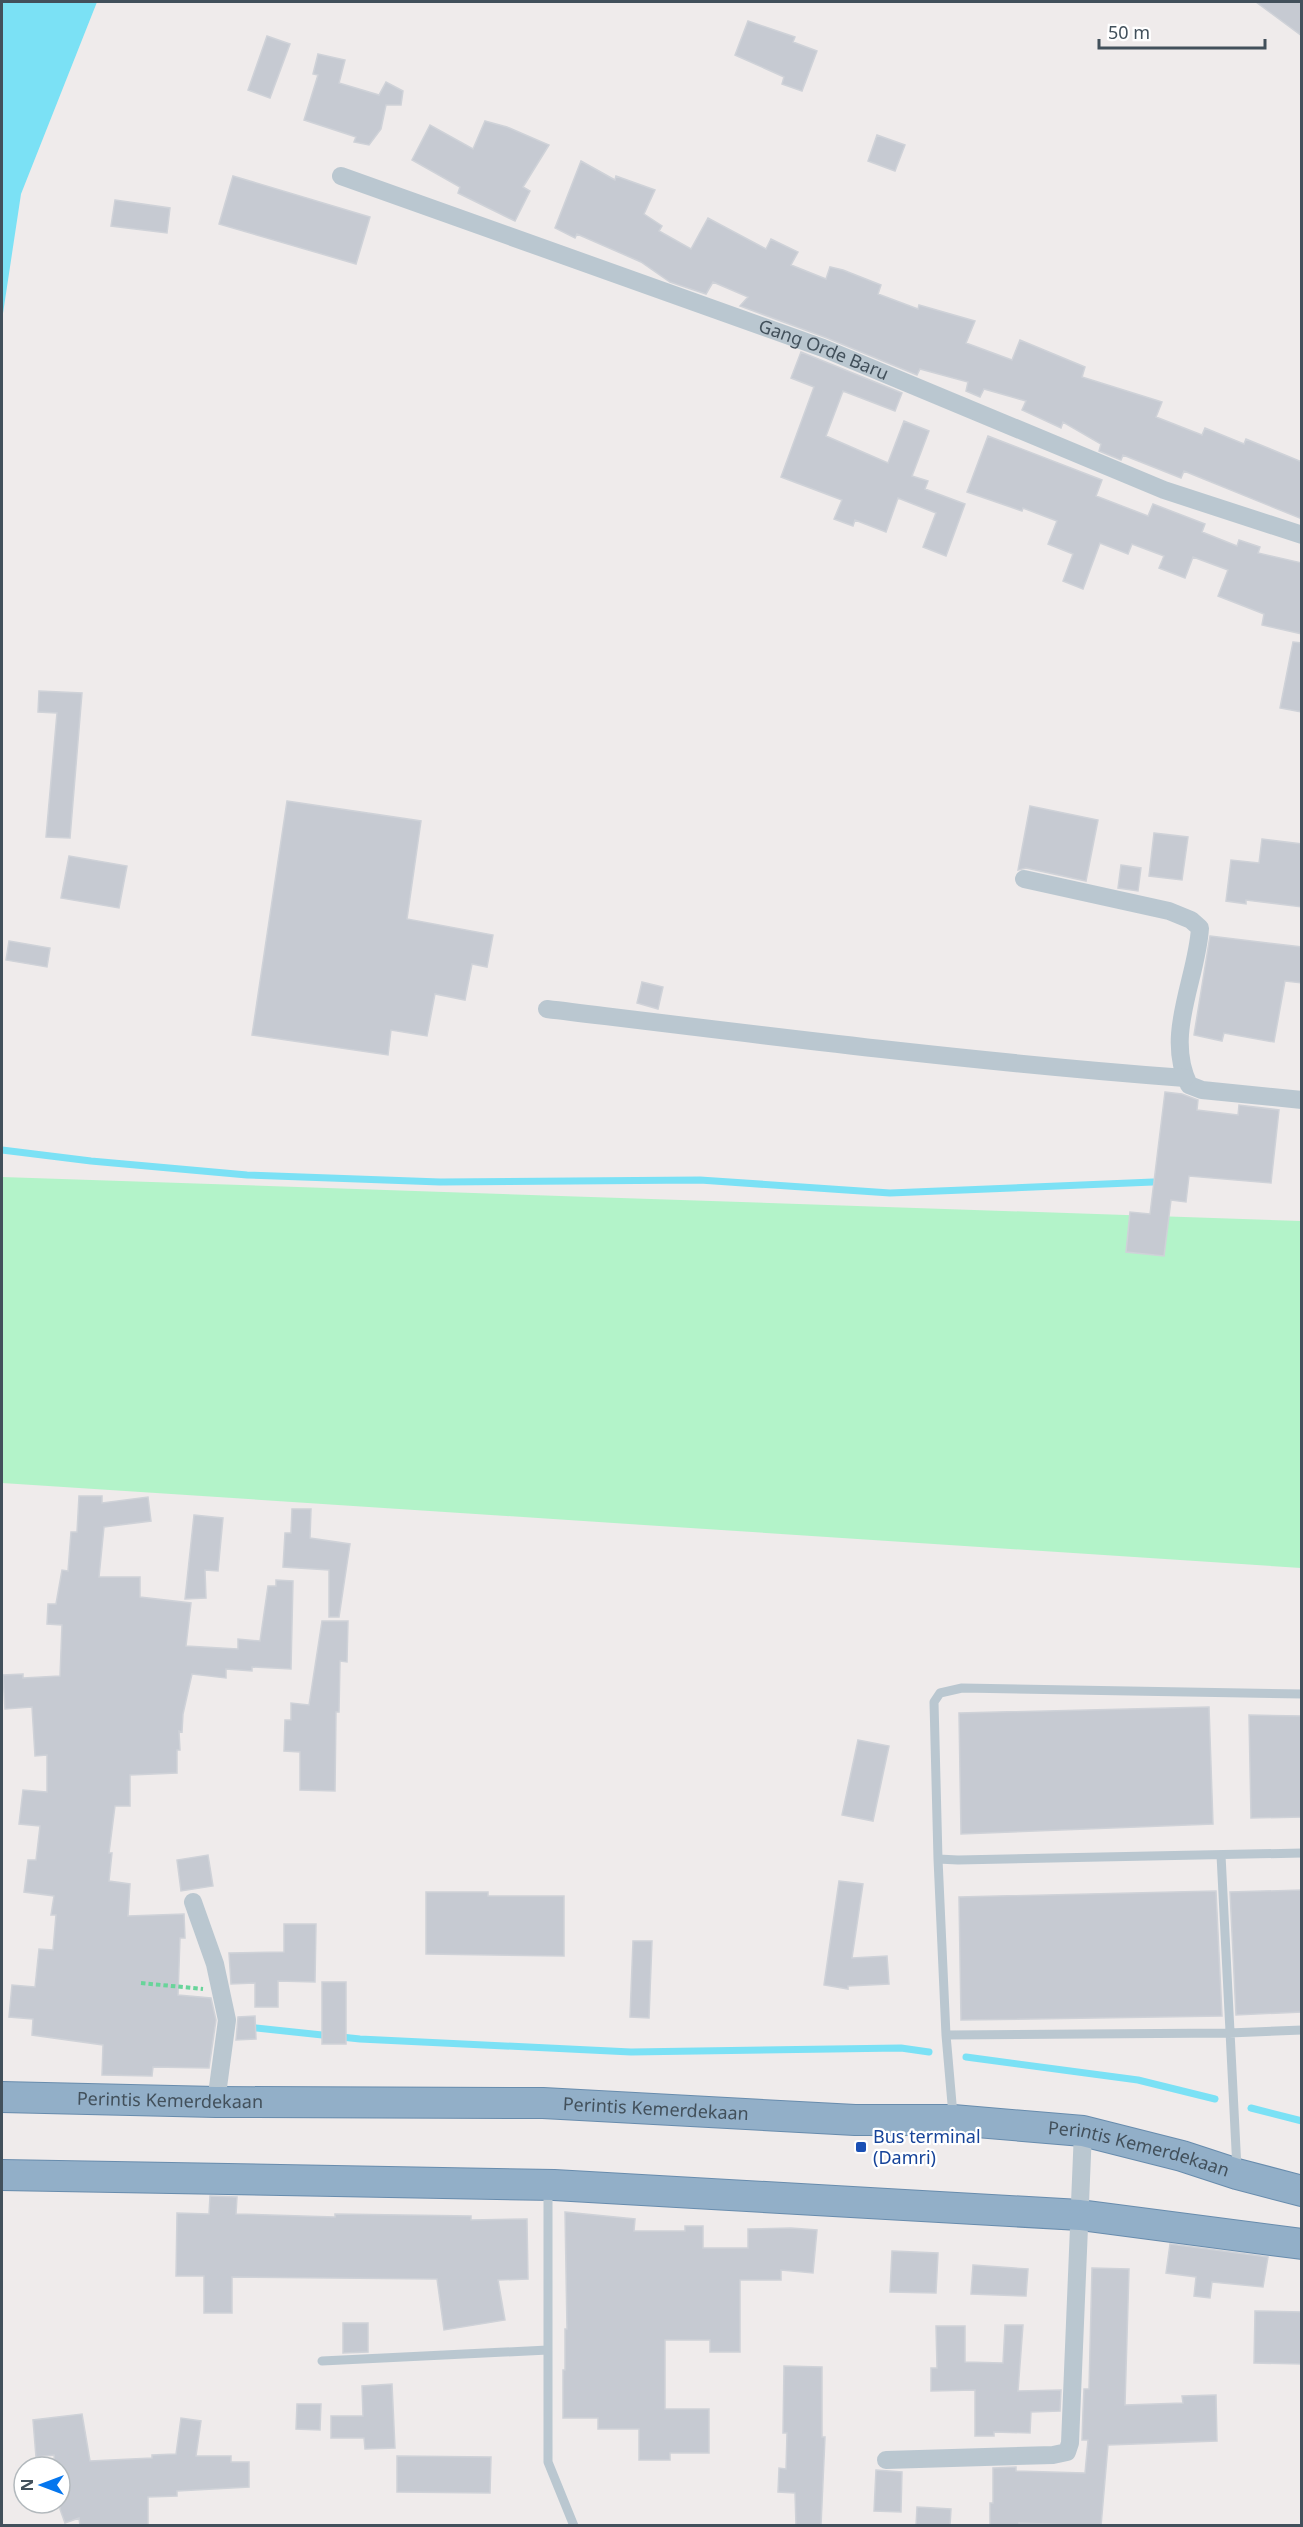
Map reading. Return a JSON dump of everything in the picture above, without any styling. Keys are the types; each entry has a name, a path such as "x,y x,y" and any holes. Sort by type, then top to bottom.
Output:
{"highway":[{"name":"Perintis Kemerdekaan","path":"2,2097 216,2102 543,2103 832,2119 953,2120 1083,2131 1182,2156 1237,2174 1302,2191"},
{"path":"2,2175 549,2185 1080,2215 1302,2244"}],"street":[{"name":"Gang Orde Baru","path":"341,176 823,348 1164,490 1302,535"},
{"path":"1024,879 1168,911 1191,920 1200,928 1184,1004 1180,1050 1181,1064 1189,1085 1202,1090 1302,1100"},
{"path":"547,1009 849,1046 1055,1068 1185,1078"},
{"path":"193,1902 214,1964 227,2020 216,2102"},
{"path":"886,2460 1053,2455 1067,2452 1070,2444 1083,2131"}],"lane":[{"path":"953,2120 946,2035 938,1859 934,1702 940,1694 962,1688 1302,1694"},
{"path":"938,1859 1302,1853"},
{"path":"1221,1855 1237,2174"},
{"path":"946,2035 1229,2033 1302,2030"},
{"path":"549,2185 547,2205 548,2462 574,2526"},
{"path":"322,2361 548,2350"}],"path":[{"path":"141,1983 220,1991"}],"green space":[{"path":"2,1177 1301,1221 1301,1568 2,1483"}],"water":[{"path":"2,2 97,2 21,194 2,320"}],"building":[{"path":"1256,2 1302,2 1302,36"},
{"path":"748,21 795,37 793,42 817,51 802,91 782,84 784,77 735,55"},
{"path":"267,36 290,44 270,98 248,90"},
{"path":"318,54 345,60 339,83 379,95 386,82 403,91 401,105 386,105 381,129 369,145 354,142 356,137 304,120 318,75 313,74"},
{"path":"485,121 507,127 549,145 523,187 530,191 515,221 458,193 460,187 412,160 430,125 473,149"},
{"path":"877,135 905,145 895,171 868,161"},
{"path":"581,161 615,180 616,176 655,190 644,214 662,226 659,231 691,249 708,218 766,249 771,239 798,252 791,265 826,279 830,267 843,270 881,285 878,294 918,309 919,305 975,321 966,343 1012,360 1020,340 1085,367 1082,377 1162,402 1156,417 1202,435 1205,428 1244,444 1246,439 1302,462 1302,519 1184,471 1181,478 1123,455 1121,460 1099,451 1101,444 1063,422 1061,428 1022,410 1026,401 984,389 980,397 966,391 968,382 920,369 917,375 740,306 748,297 713,282 706,294 670,282 641,262 577,234 575,238 555,228"},
{"path":"233,176 370,217 356,264 219,224"},
{"path":"115,200 170,208 167,233 111,226"},
{"path":"801,352 902,393 895,411 843,391 826,436 888,463 904,421 929,431 912,476 928,481 925,489 965,504 946,556 923,547 936,513 898,498 886,532 855,520 853,526 834,519 842,500 781,477 814,387 791,378"},
{"path":"988,436 1102,480 1096,496 1148,516 1153,504 1205,524 1202,532 1237,546 1239,540 1260,547 1258,553 1302,563 1302,634 1262,625 1264,614 1218,596 1228,570 1193,557 1185,578 1159,568 1164,556 1132,544 1128,554 1100,543 1083,589 1063,581 1073,554 1048,544 1057,521 1023,508 1022,511 967,492"},
{"path":"1293,642 1302,643 1302,712 1280,708"},
{"path":"39,691 82,693 70,838 46,837 57,713 38,712"},
{"path":"287,801 421,821 407,919 493,935 487,967 472,964 465,1000 435,994 427,1036 391,1030 388,1055 252,1035"},
{"path":"1030,806 1098,820 1086,881 1026,868 1018,870"},
{"path":"1154,833 1188,837 1182,880 1149,876"},
{"path":"1262,839 1302,844 1302,907 1246,900 1246,904 1226,901 1231,860 1259,863"},
{"path":"69,856 127,866 119,908 61,898"},
{"path":"1121,865 1141,868 1138,891 1118,888"},
{"path":"1210,936 1302,947 1302,983 1285,981 1274,1042 1224,1033 1222,1041 1194,1035"},
{"path":"9,941 50,948 47,967 6,960"},
{"path":"642,982 663,987 658,1009 637,1003"},
{"path":"1165,1092 1182,1094 1198,1100 1197,1110 1238,1115 1239,1105 1279,1110 1271,1183 1189,1176 1186,1202 1171,1200 1164,1256 1126,1252 1130,1212 1150,1214"},
{"path":"79,1496 102,1496 102,1503 148,1497 151,1521 104,1527 99,1577 140,1577 140,1597 191,1603 186,1646 238,1649 238,1639 260,1641 268,1586 276,1586 276,1580 293,1581 291,1669 252,1667 252,1671 226,1669 226,1678 192,1674 183,1714 182,1732 179,1731 180,1750 177,1750 177,1773 130,1775 130,1806 115,1806 109,1853 112,1853 109,1881 130,1884 128,1916 184,1914 185,1938 180,1938 178,1995 211,1998 216,2020 209,2068 153,2067 152,2076 102,2075 103,2045 32,2035 33,2019 9,2017 12,1985 35,1987 39,1949 53,1950 56,1915 51,1915 54,1896 24,1892 28,1860 36,1860 40,1826 19,1824 23,1790 47,1792 47,1755 35,1756 32,1707 5,1709 3,1675 23,1674 23,1678 60,1676 62,1625 47,1624 48,1604 56,1604 62,1570 68,1571 71,1532 77,1532"},
{"path":"292,1509 311,1509 310,1538 350,1544 339,1617 329,1617 329,1570 283,1567 285,1533 291,1533"},
{"path":"194,1515 223,1518 218,1571 205,1570 206,1598 185,1599"},
{"path":"322,1621 348,1621 347,1662 340,1661 339,1712 336,1712 335,1791 300,1790 300,1752 284,1751 285,1720 291,1720 291,1703 309,1705"},
{"path":"1209,1707 1213,1824 961,1834 959,1713"},
{"path":"1249,1715 1302,1716 1302,1817 1251,1818"},
{"path":"858,1740 889,1746 873,1821 842,1815"},
{"path":"208,1855 213,1886 181,1891 177,1860"},
{"path":"839,1881 863,1884 852,1958 887,1956 889,1984 848,1986 848,1989 824,1985"},
{"path":"1302,1890 1302,2012 1236,2015 1230,1892"},
{"path":"1216,1891 1222,2016 961,2020 959,1897"},
{"path":"426,1892 488,1892 488,1896 564,1896 564,1956 426,1954"},
{"path":"284,1924 316,1924 315,1982 278,1981 278,2007 255,2007 255,1983 231,1984 229,1953 284,1952"},
{"path":"633,1941 652,1941 649,2018 630,2017"},
{"path":"322,1982 346,1982 346,2044 322,2044"},
{"path":"255,2016 256,2039 236,2040 238,2017"},
{"path":"210,2196 237,2197 236,2214 335,2217 335,2214 471,2216 471,2220 527,2219 528,2279 498,2280 505,2320 444,2330 437,2279 232,2277 232,2313 204,2313 204,2276 176,2276 177,2213 209,2214"},
{"path":"565,2212 635,2219 634,2231 685,2231 685,2226 703,2226 703,2248 748,2248 748,2229 817,2230 813,2273 781,2270 781,2280 740,2280 740,2352 710,2352 710,2340 665,2340 665,2409 709,2409 709,2453 670,2453 670,2460 639,2460 639,2429 598,2429 598,2418 563,2418 563,2370 565,2370 565,2329 567,2329"},
{"path":"1170,2244 1268,2257 1263,2287 1212,2282 1210,2298 1194,2296 1196,2277 1166,2273"},
{"path":"892,2251 938,2253 936,2293 890,2292"},
{"path":"973,2265 1028,2269 1026,2296 971,2294"},
{"path":"1092,2268 1129,2269 1125,2405 1183,2403 1182,2396 1216,2395 1217,2441 1108,2445 1101,2526 1019,2523 1019,2526 990,2526 990,2503 993,2503 993,2468 1016,2467 1016,2471 1085,2473 1088,2440 1082,2440 1084,2389 1089,2389"},
{"path":"1255,2311 1302,2312 1302,2364 1254,2363"},
{"path":"343,2323 368,2323 368,2352 343,2353"},
{"path":"1005,2325 1023,2325 1018,2391 1061,2390 1060,2411 1031,2412 1030,2433 994,2432 994,2436 975,2436 975,2390 931,2391 931,2368 937,2368 936,2326 965,2326 965,2362 1003,2363"},
{"path":"784,2366 822,2367 822,2437 825,2437 821,2526 796,2526 795,2493 778,2492 779,2468 786,2469 787,2433 783,2433"},
{"path":"392,2384 395,2448 365,2449 364,2438 331,2438 331,2416 363,2416 362,2386"},
{"path":"297,2404 321,2404 320,2430 296,2429"},
{"path":"82,2414 90,2461 152,2458 152,2455 176,2454 181,2418 201,2421 196,2456 231,2456 231,2462 249,2462 249,2487 177,2491 177,2496 148,2497 148,2526 80,2526 79,2518 65,2523 62,2515 72,2515 72,2455 36,2455 33,2420"},
{"path":"397,2456 491,2457 490,2493 397,2492"},
{"path":"876,2470 902,2472 901,2512 874,2511"},
{"path":"917,2507 951,2509 950,2526 916,2526"}],"waterway":[{"path":"2,1150 91,1161 247,1175 440,1182 700,1180 890,1193 1153,1182"},
{"path":"247,2027 360,2039 631,2052 901,2048 929,2052"},
{"path":"966,2057 1138,2080 1215,2099"},
{"path":"1251,2108 1302,2121"}],"place":[{"name":"Bus terminal (Damri)","path":"861,2147"}]}
